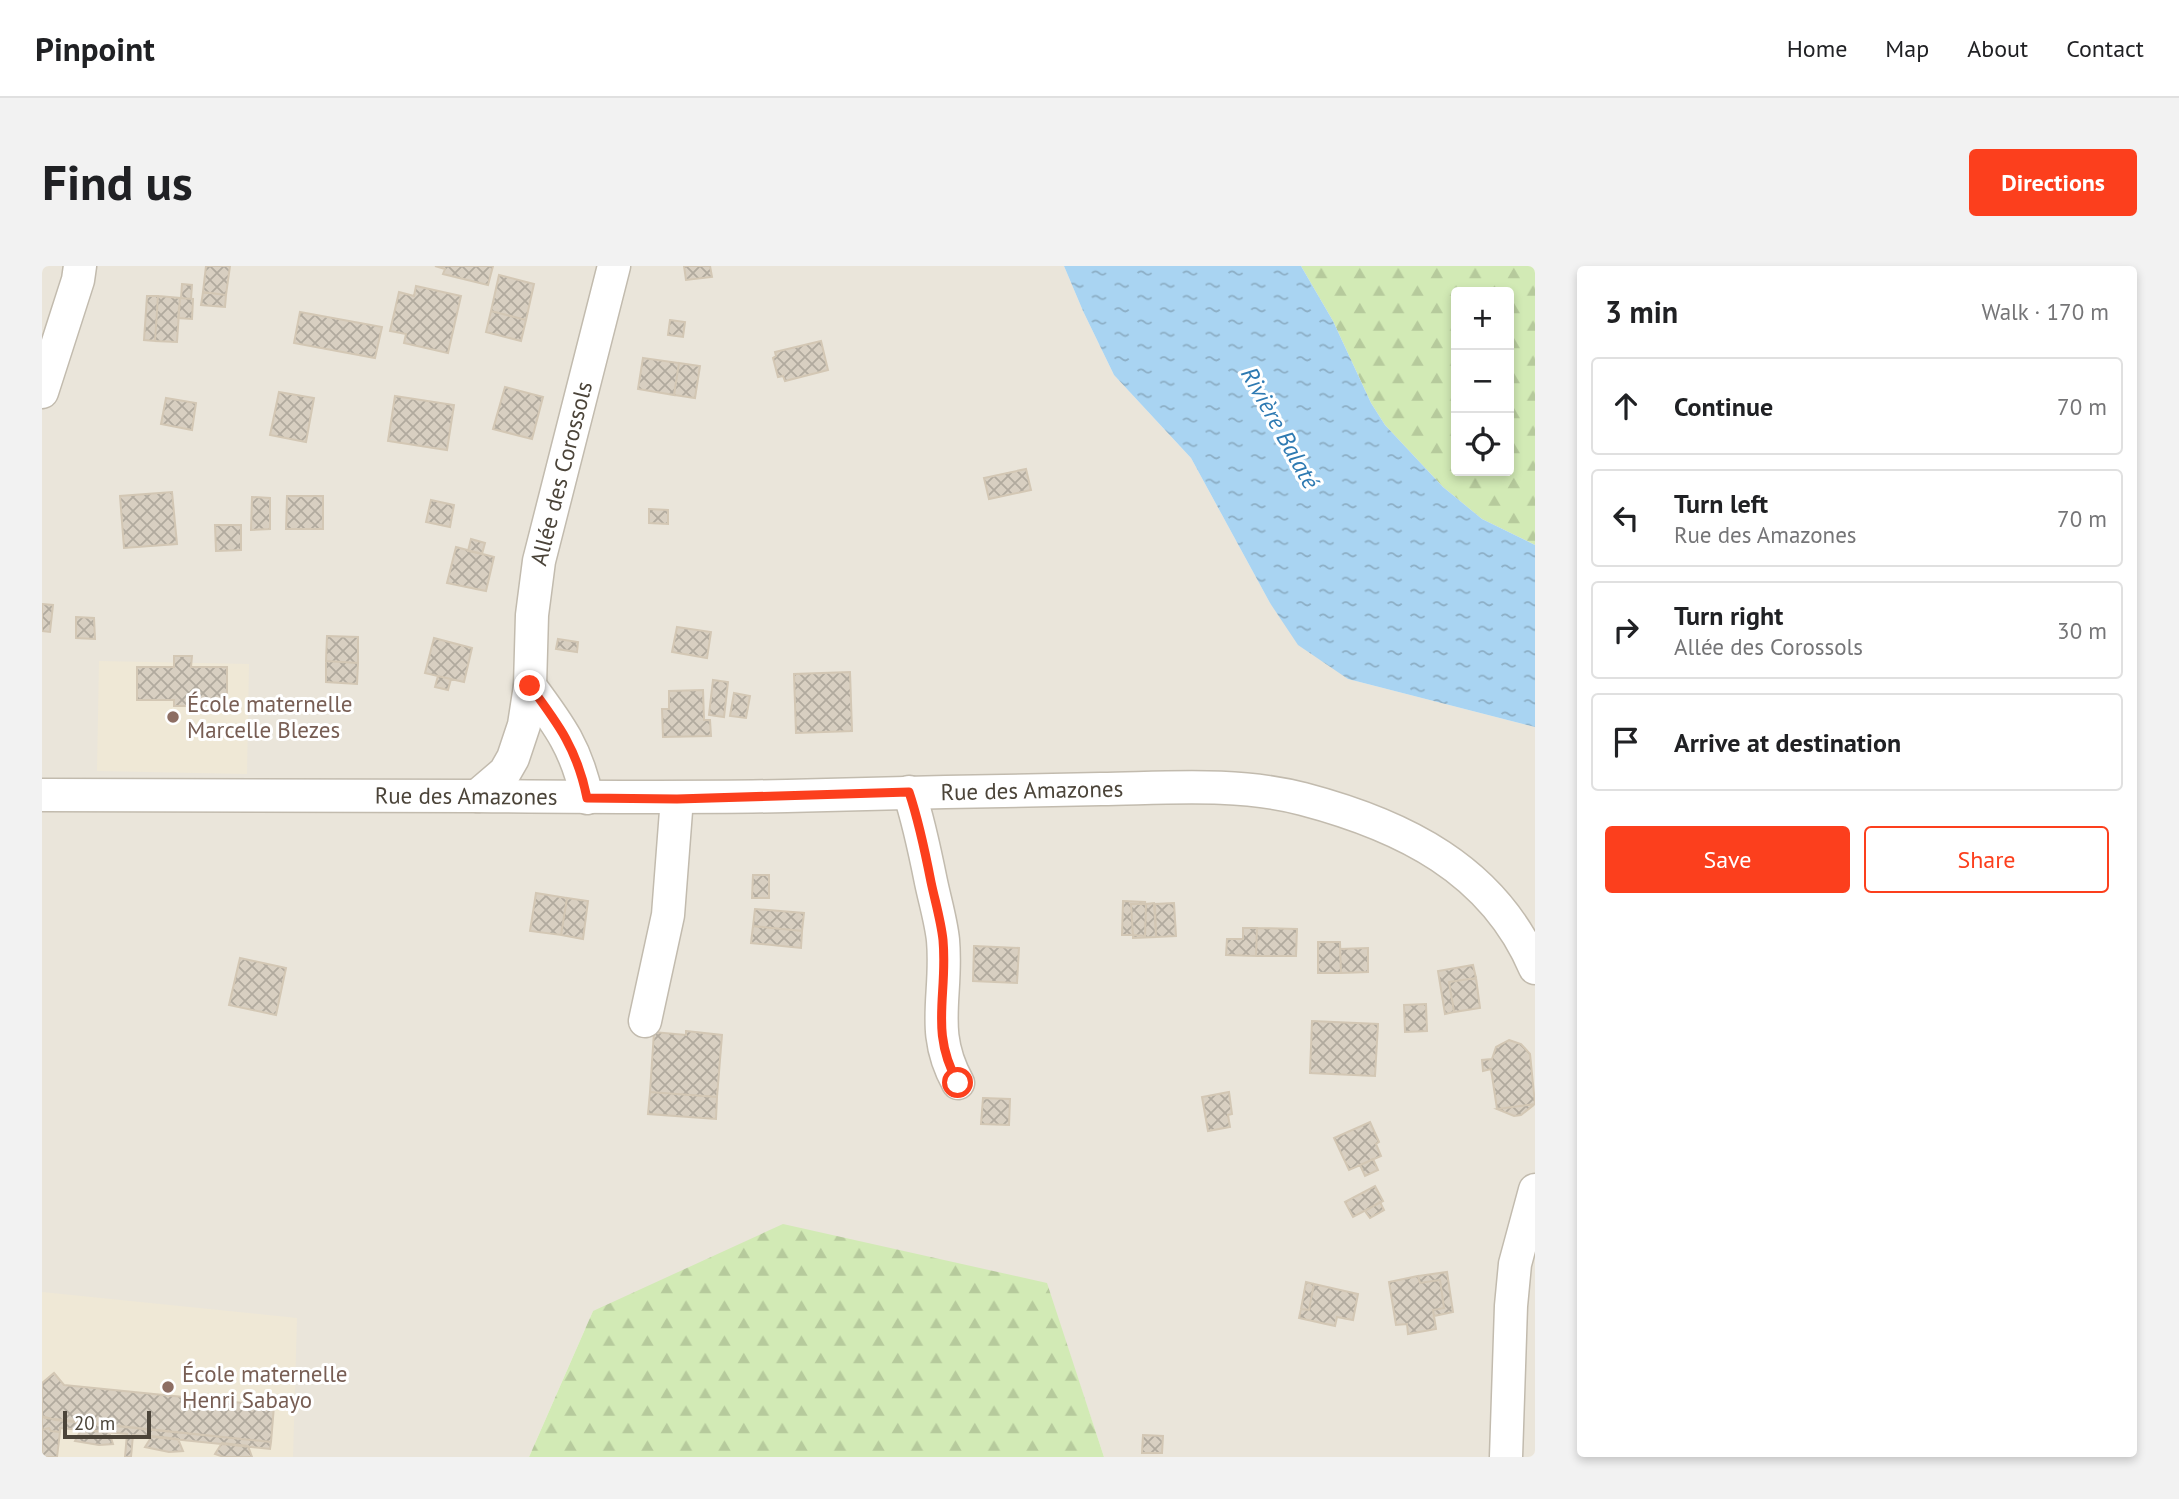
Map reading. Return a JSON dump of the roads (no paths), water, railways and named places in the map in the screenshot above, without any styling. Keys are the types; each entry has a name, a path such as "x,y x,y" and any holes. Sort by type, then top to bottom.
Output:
{"street":[{"path":"42,392 78,280 80,266"},
{"name":"Allée des Corossols","path":"477,796 495,783 513,758 524,724 530,686 533,602 539,561 614,266"},
{"path":"530,686 571,745 587,798"},
{"name":"Rue des Amazones","path":"42,794 677,799 909,792 1256,789 1345,811 1405,835 1437,853 1484,889 1516,929 1535,968"},
{"path":"909,792 918,820 943,939 941,1037 949,1066 958,1083"},
{"path":"645,1021 668,915 677,799"},
{"path":"1506,1457 1515,1264 1535,1190"}],"water":[{"name":"Rivière Balaté","path":"1064,266 1301,266 1333,321 1371,403 1385,425 1443,487 1482,519 1535,545 1535,727 1348,679 1298,645 1270,603 1191,458 1114,375"}],"place":[{"name":"École maternelle Marcelle Blezes","path":"173,717"},
{"name":"École maternelle Henri Sabayo","path":"168,1387"}]}
